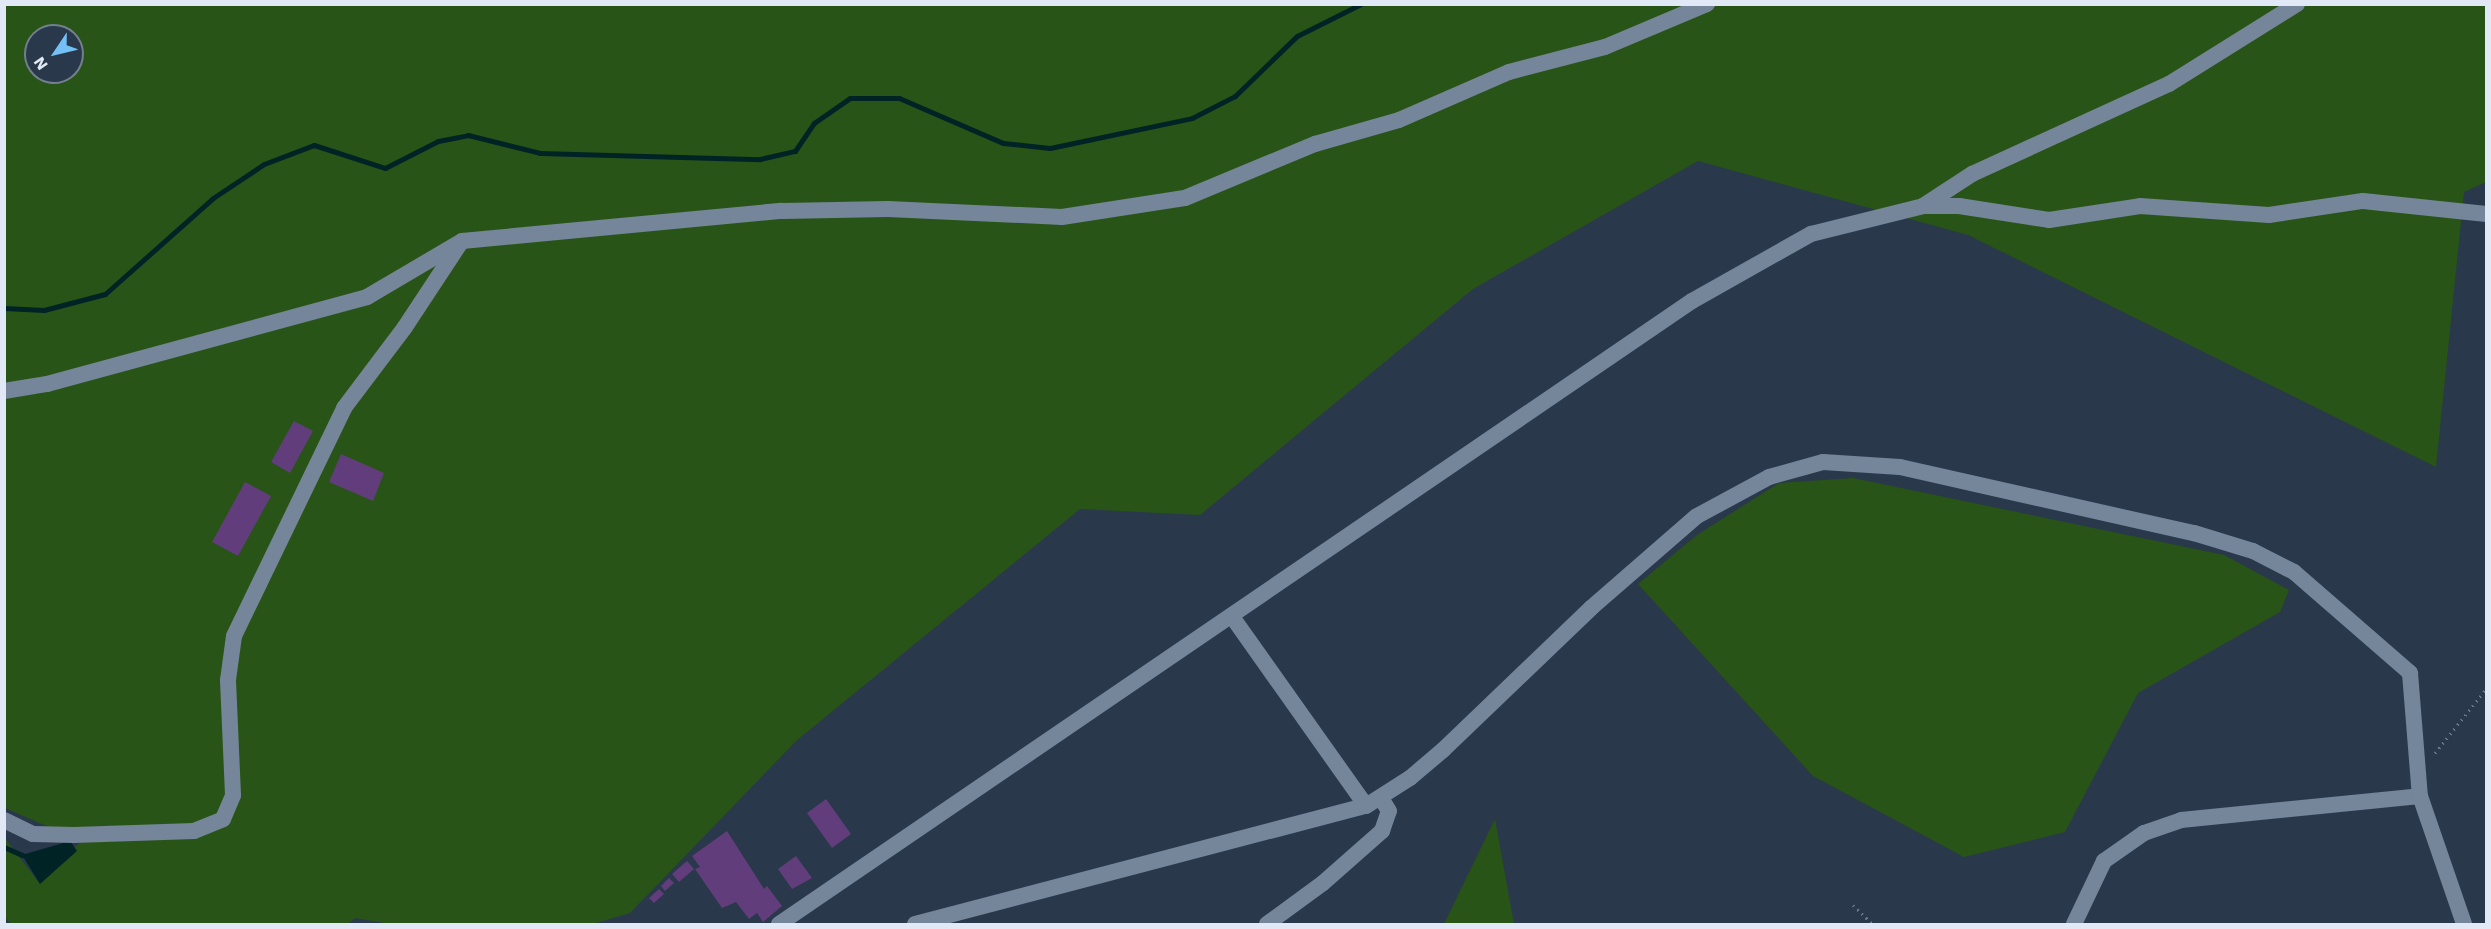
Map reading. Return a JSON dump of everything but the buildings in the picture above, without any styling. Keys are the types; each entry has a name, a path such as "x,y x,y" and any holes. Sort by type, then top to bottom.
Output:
{"street":[{"path":"4,391 47,384 366,297 462,241 782,211 888,209 1062,218 1123,210 1185,198 1315,144 1399,120 1509,72 1605,46 1707,4"},
{"path":"1923,206 1972,174 2169,84 2297,4"},
{"path":"779,924 1233,618 1692,301 1811,234 1923,206 1959,206 2049,220 2140,206 2269,215 2363,201 2487,214"},
{"path":"4,820 33,834 74,835 194,831 223,819 233,795 228,680 234,636 344,408 405,327 462,241"},
{"path":"915,924 1374,802 1443,750 1591,608 1697,516 1769,477 1823,462 1900,467 2194,533 2264,556 2294,573 2410,673 2421,796 2464,924"},
{"path":"1233,618 1374,802 1389,812 1382,831 1323,883 1267,924"},
{"path":"2074,924 2104,861 2145,833 2181,820 2421,796"}],"path":[{"path":"2419,773 2487,689"},
{"path":"1853,905 1873,924"}],"green space":[{"path":"5,5 2486,5 2486,182 2464,192 2436,467 1968,235 1698,161 1473,289 1200,515 1080,509 796,741 630,913 593,924 391,924 355,918 348,924 11,924 5,917 4,837 40,884 81,841 5,808"},
{"path":"1853,478 2224,555 2289,590 2280,612 2138,693 2065,832 1964,857 1813,776 1638,584 1697,535 1779,483"},
{"path":"1495,819 1514,924 1444,924"}],"shaded area":[{"path":"70,841 77,851 40,884 22,855"}],"waterway":[{"path":"4,308 44,310 105,294 213,198 264,164 314,145 385,168 438,141 468,135 540,153 760,159 795,151 814,123 850,98 899,98 1003,143 1050,148 1192,118 1235,96 1297,36 1361,4"},
{"path":"4,847 22,855"}]}
